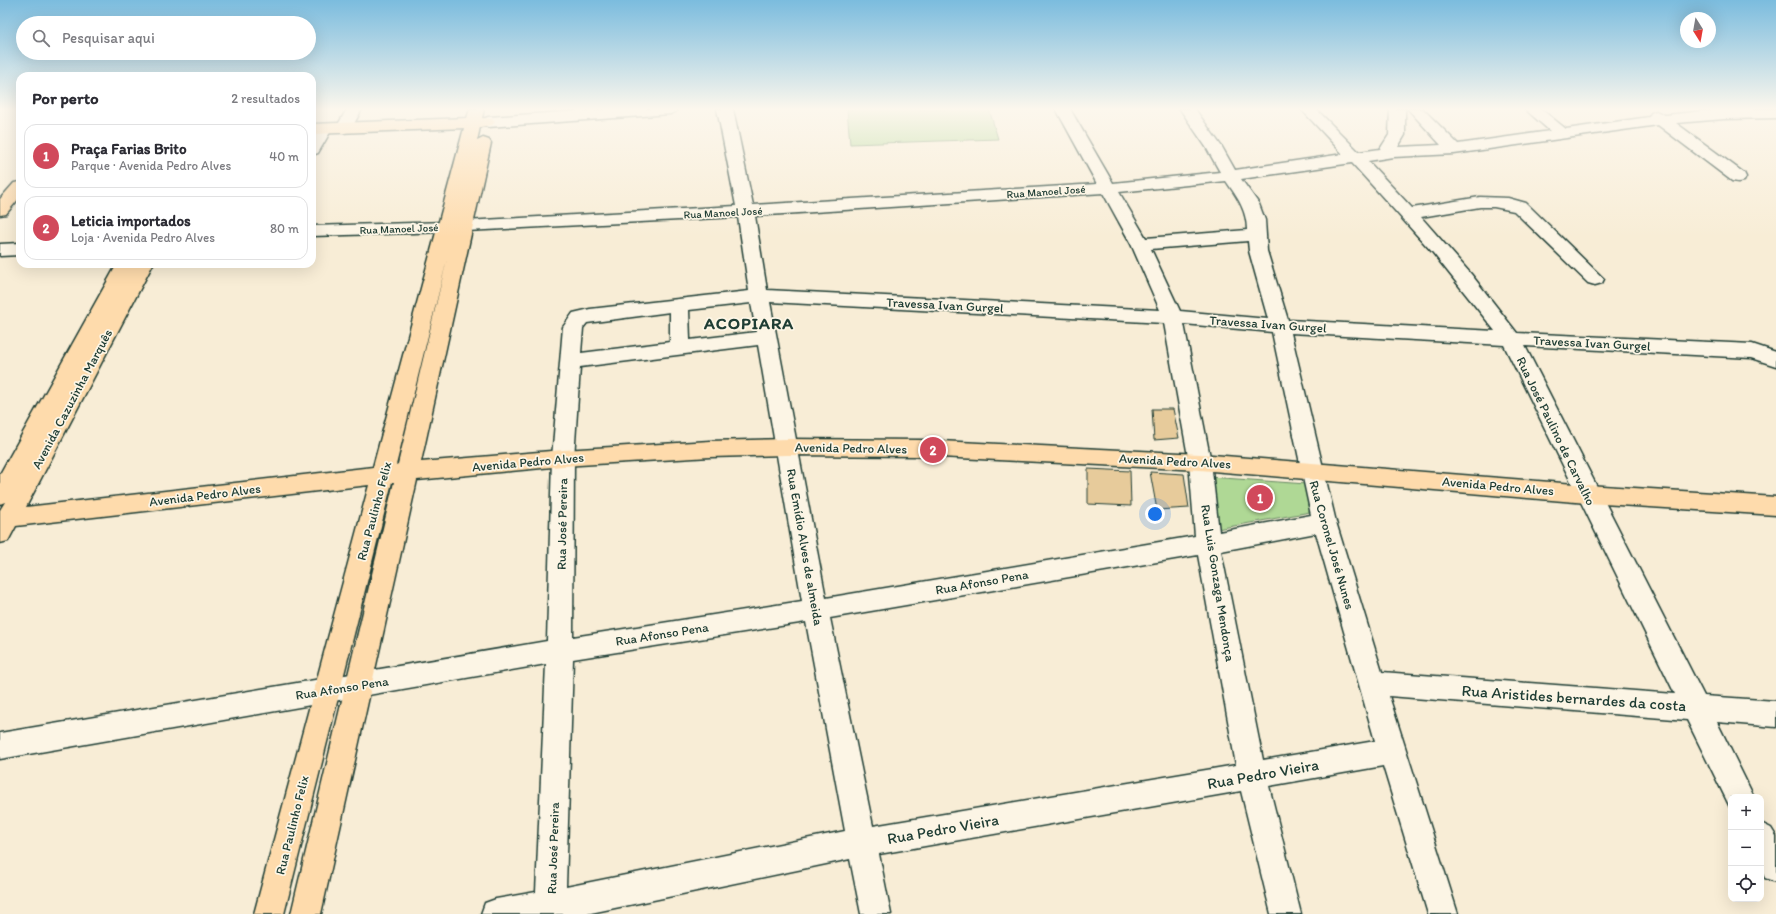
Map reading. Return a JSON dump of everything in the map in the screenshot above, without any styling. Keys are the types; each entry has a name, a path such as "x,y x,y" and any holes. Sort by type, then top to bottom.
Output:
{"main road":[{"name":"Rua Paulinho Felix","path":"306,914 407,472 456,227 474,152"},
{"path":"0,210 16,192"},
{"name":"Rua Paulinho Felix","path":"270,914 383,475 456,227"},
{"name":"Avenida Cazuzinha Marquês","path":"0,495 124,268"},
{"name":"Avenida Cazuzinha Marquês","path":"3,524 142,268"},
{"name":"Avenida Pedro Alves","path":"3,524 407,472 563,458 710,449 787,447 920,448 1200,462 1587,494 1776,506"}],"street":[{"name":"Rua Emídio Alves de almeida","path":"734,152 746,212 759,296 816,610 876,914"},
{"name":"Rua Luis Gonzaga Mendonça","path":"1088,152 1140,244 1173,318 1200,462 1208,544 1252,777 1286,914"},
{"name":"Rua Coronel José Nunes","path":"1217,152 1230,176 1250,204 1256,220 1258,251 1280,326 1324,522 1392,751 1443,914"},
{"name":"Rua José Paulino de Carvalho","path":"1351,152 1408,214 1495,316 1510,339 1738,794"},
{"name":"Rua Manoel José","path":"316,231 456,227 746,212 1110,188 1230,176 1404,152"},
{"path":"1704,152 1738,177"},
{"path":"1408,214 1483,201 1510,203 1520,207 1595,279"},
{"path":"1140,244 1256,235"},
{"path":"0,250 16,249"},
{"name":"Rua José Pereira","path":"550,910 560,650 563,458 573,326 580,318 590,315 759,296"},
{"name":"Travessa Ivan Gurgel","path":"759,296 1173,318 1280,326 1510,339 1752,351 1776,359"},
{"path":"679,304 680,348"},
{"path":"570,361 767,337"},
{"name":"Rua Afonso Pena","path":"0,746 560,650 816,610 1208,544 1324,522"},
{"name":"Rua Aristides bernardes da costa","path":"1372,682 1776,714"},
{"name":"Rua Pedro Vieira","path":"496,914 550,910 863,842 1252,777 1392,751"},
{"path":"1764,844 1776,867"}],"green space":[{"path":"1209,477 1306,484 1310,512 1217,529"}],"building":[{"path":"1152,409 1173,409 1179,438 1154,440"},
{"path":"1088,469 1130,471 1131,506 1088,504"},
{"path":"1150,472 1184,474 1189,508 1157,510"}],"place":[{"name":"Leticia importados","path":"933,450"},
{"name":"Praça Farias Brito","path":"1260,498"}],"district":[{"name":"ACOPIARA","path":"749,323"}]}
